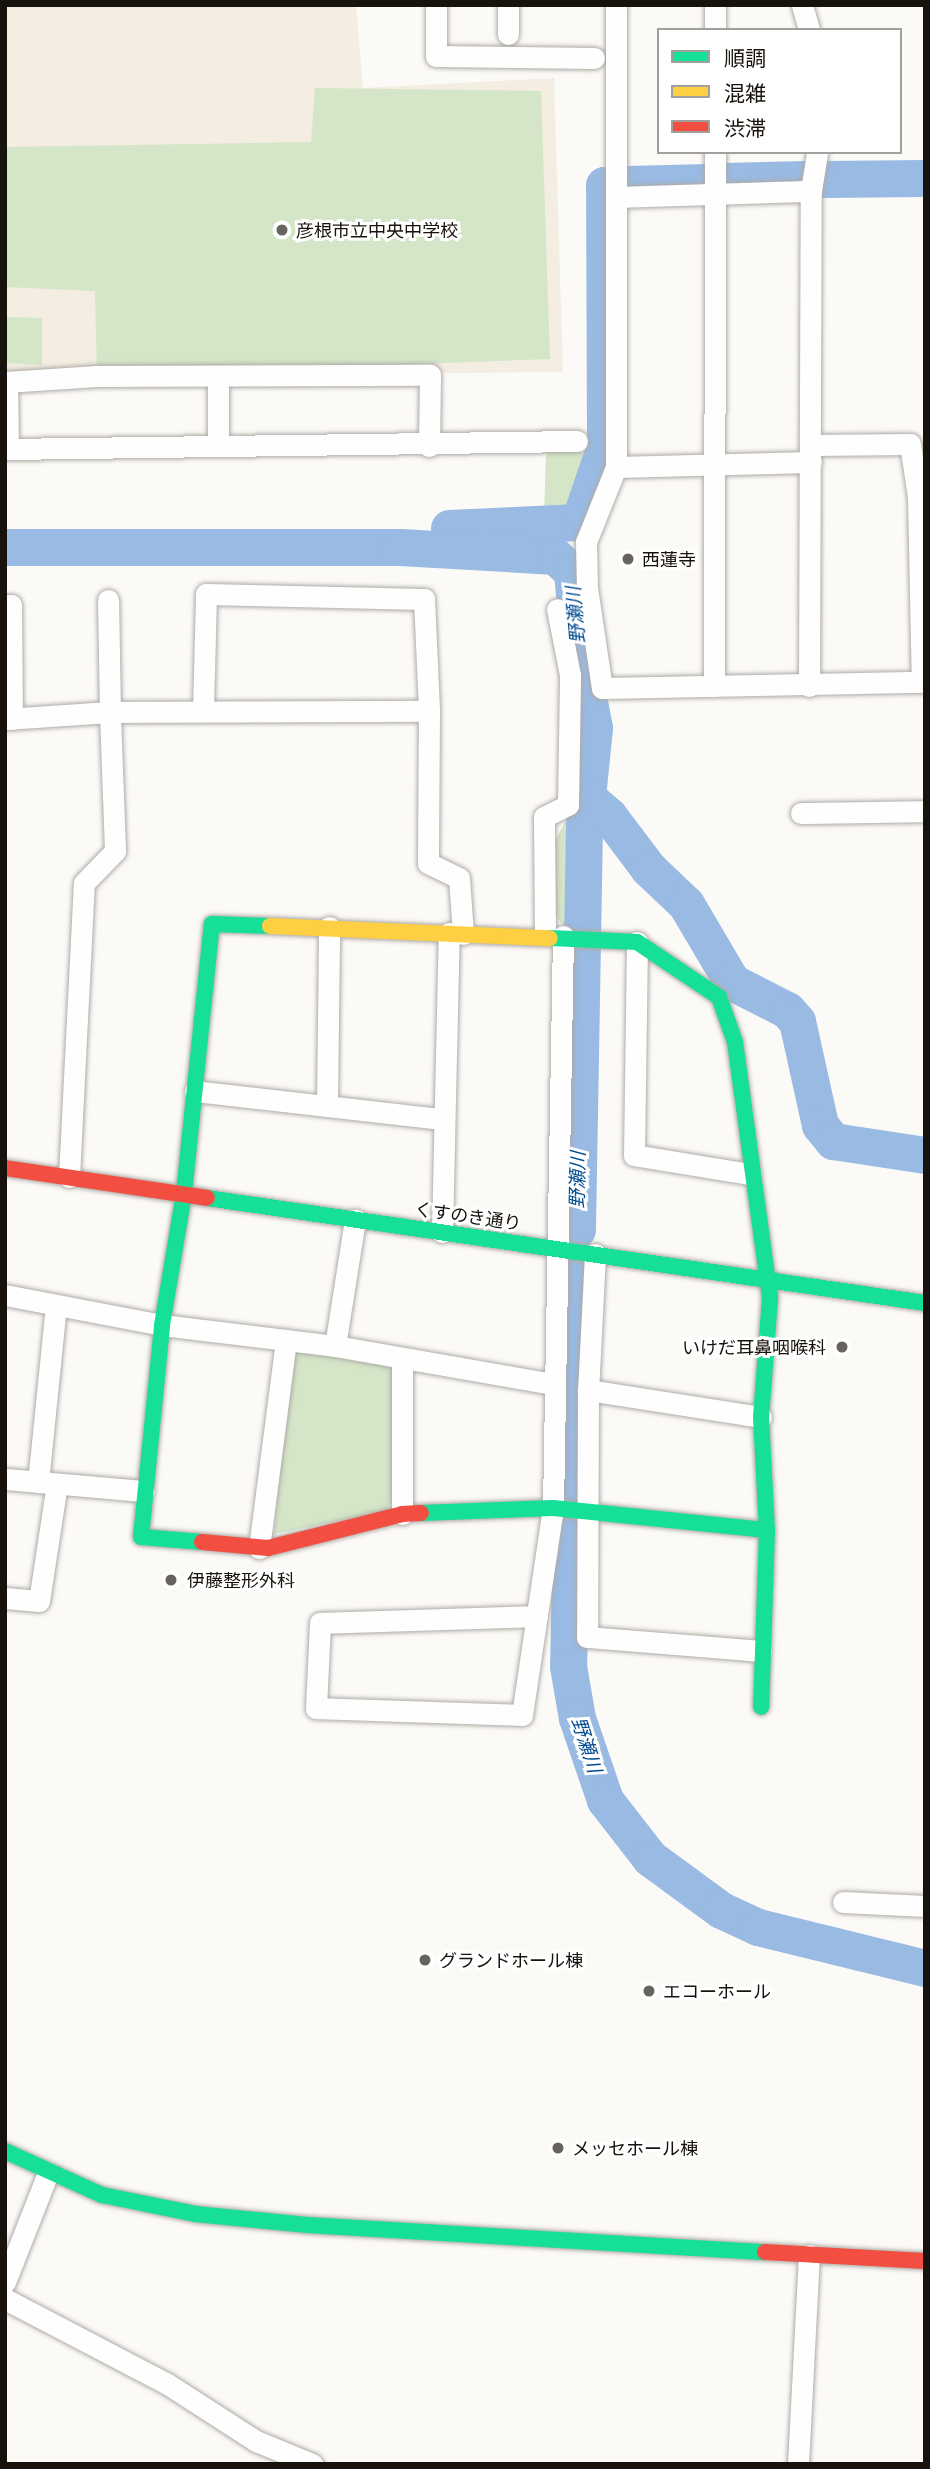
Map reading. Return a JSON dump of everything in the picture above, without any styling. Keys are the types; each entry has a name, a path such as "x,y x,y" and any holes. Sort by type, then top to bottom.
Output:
{"street":[{"path":"436,5 436,56 594,58"},
{"path":"508,5 508,34"},
{"path":"616,5 616,467 586,542 587,587 602,688 924,682 918,497 910,444 715,463 616,467"},
{"path":"715,5 715,28"},
{"path":"802,5 808,28"},
{"path":"714,686 715,154"},
{"path":"810,686 811,191 817,154"},
{"path":"618,198 811,191"},
{"path":"429,446 430,375 97,376 6,382 7,448 429,446 455,441 577,441"},
{"path":"218,377 218,446"},
{"path":"203,710 206,594 424,600 429,711 428,863 459,878 442,1119 442,1232"},
{"path":"69,1177 84,883 115,851 108,600"},
{"path":"5,605 11,605 8,719 110,712 203,710 429,711"},
{"path":"537,1616 320,1623 316,1708 522,1715 537,1616 558,1508 552,1384 560,936 544,817 568,805 570,675 556,609"},
{"path":"801,813 925,811"},
{"path":"761,1707 760,1651 767,1530 761,1417 770,1298 750,1174 735,1042 719,997 637,942 590,937 212,923 184,1193 162,1325 143,1491 141,1537 259,1548 402,1514 558,1508 767,1530"},
{"path":"327,1103 329,927"},
{"path":"637,942 635,1155 750,1174"},
{"path":"195,1091 327,1103 442,1119"},
{"name":"くすのき通り","path":"5,1168 925,1303"},
{"path":"335,1346 355,1220"},
{"path":"595,1254 588,1390 587,1637 760,1651"},
{"path":"5,1295 162,1325 335,1346 552,1384"},
{"path":"5,1598 38,1601 48,1483 56,1305"},
{"path":"259,1548 286,1340"},
{"path":"402,1358 402,1514"},
{"path":"588,1390 761,1417"},
{"path":"5,1479 143,1491"},
{"path":"843,1902 925,1906"},
{"path":"5,2151 48,2174 102,2194 195,2214 925,2261"},
{"path":"5,2282 48,2174"},
{"path":"798,2464 809,2255"},
{"path":"5,2299 166,2383 256,2441 312,2464"}],"shaded area":[{"name":"彦根市立中央中学校","path":"5,5 356,5 363,88 554,78 563,372 5,377"}],"green space":[{"name":"彦根市立中央中学校","path":"315,88 541,91 550,359 97,376 95,291 5,287 5,147 311,142"},
{"path":"5,317 42,318 42,365 5,363"},
{"path":"546,452 590,452 570,511 561,517 544,518"},
{"path":"569,814 575,814 573,926 565,927 552,913 552,847"},
{"path":"300,1349 386,1363 394,1371 394,1499 386,1511 274,1534 291,1355"}],"waterway":[{"path":"823,179 925,178"},
{"path":"723,181 806,179"},
{"path":"627,184 708,182"},
{"path":"449,528 579,522 605,446 604,185 610,185"},
{"name":"野瀬川","path":"5,547 400,547 555,556 572,572 579,650 594,728 584,826 577,1230"},
{"path":"587,797 609,816 648,868 686,904 732,982 787,1010 797,1021 820,1125 833,1141 925,1155"},
{"name":"野瀬川","path":"575,1273 568,1666 577,1718 605,1800 650,1858 721,1910 758,1927 925,1968"}],"traffic: fast":[{"path":"202,1542 141,1537 162,1325 184,1193 212,924 270,926"},
{"path":"550,938 637,942 719,997 735,1042 770,1298 761,1417 767,1530 761,1707"},
{"path":"207,1198 925,1303"},
{"path":"421,1513 553,1508 767,1530"},
{"path":"5,2151 102,2195 195,2214 307,2225 765,2252"}],"traffic: slow":[{"path":"270,926 550,938"}],"traffic: jam":[{"path":"5,1168 207,1198"},
{"path":"202,1542 268,1548 402,1514 421,1513"},
{"path":"765,2252 925,2261"}],"place":[{"name":"彦根市立中央中学校","path":"282,230"},
{"name":"西蓮寺","path":"628,559"},
{"name":"いけだ耳鼻咽喉科","path":"842,1347"},
{"name":"伊藤整形外科","path":"171,1580"},
{"name":"グランドホール棟","path":"425,1960"},
{"name":"エコーホール","path":"649,1991"},
{"name":"メッセホール棟","path":"558,2148"}]}
